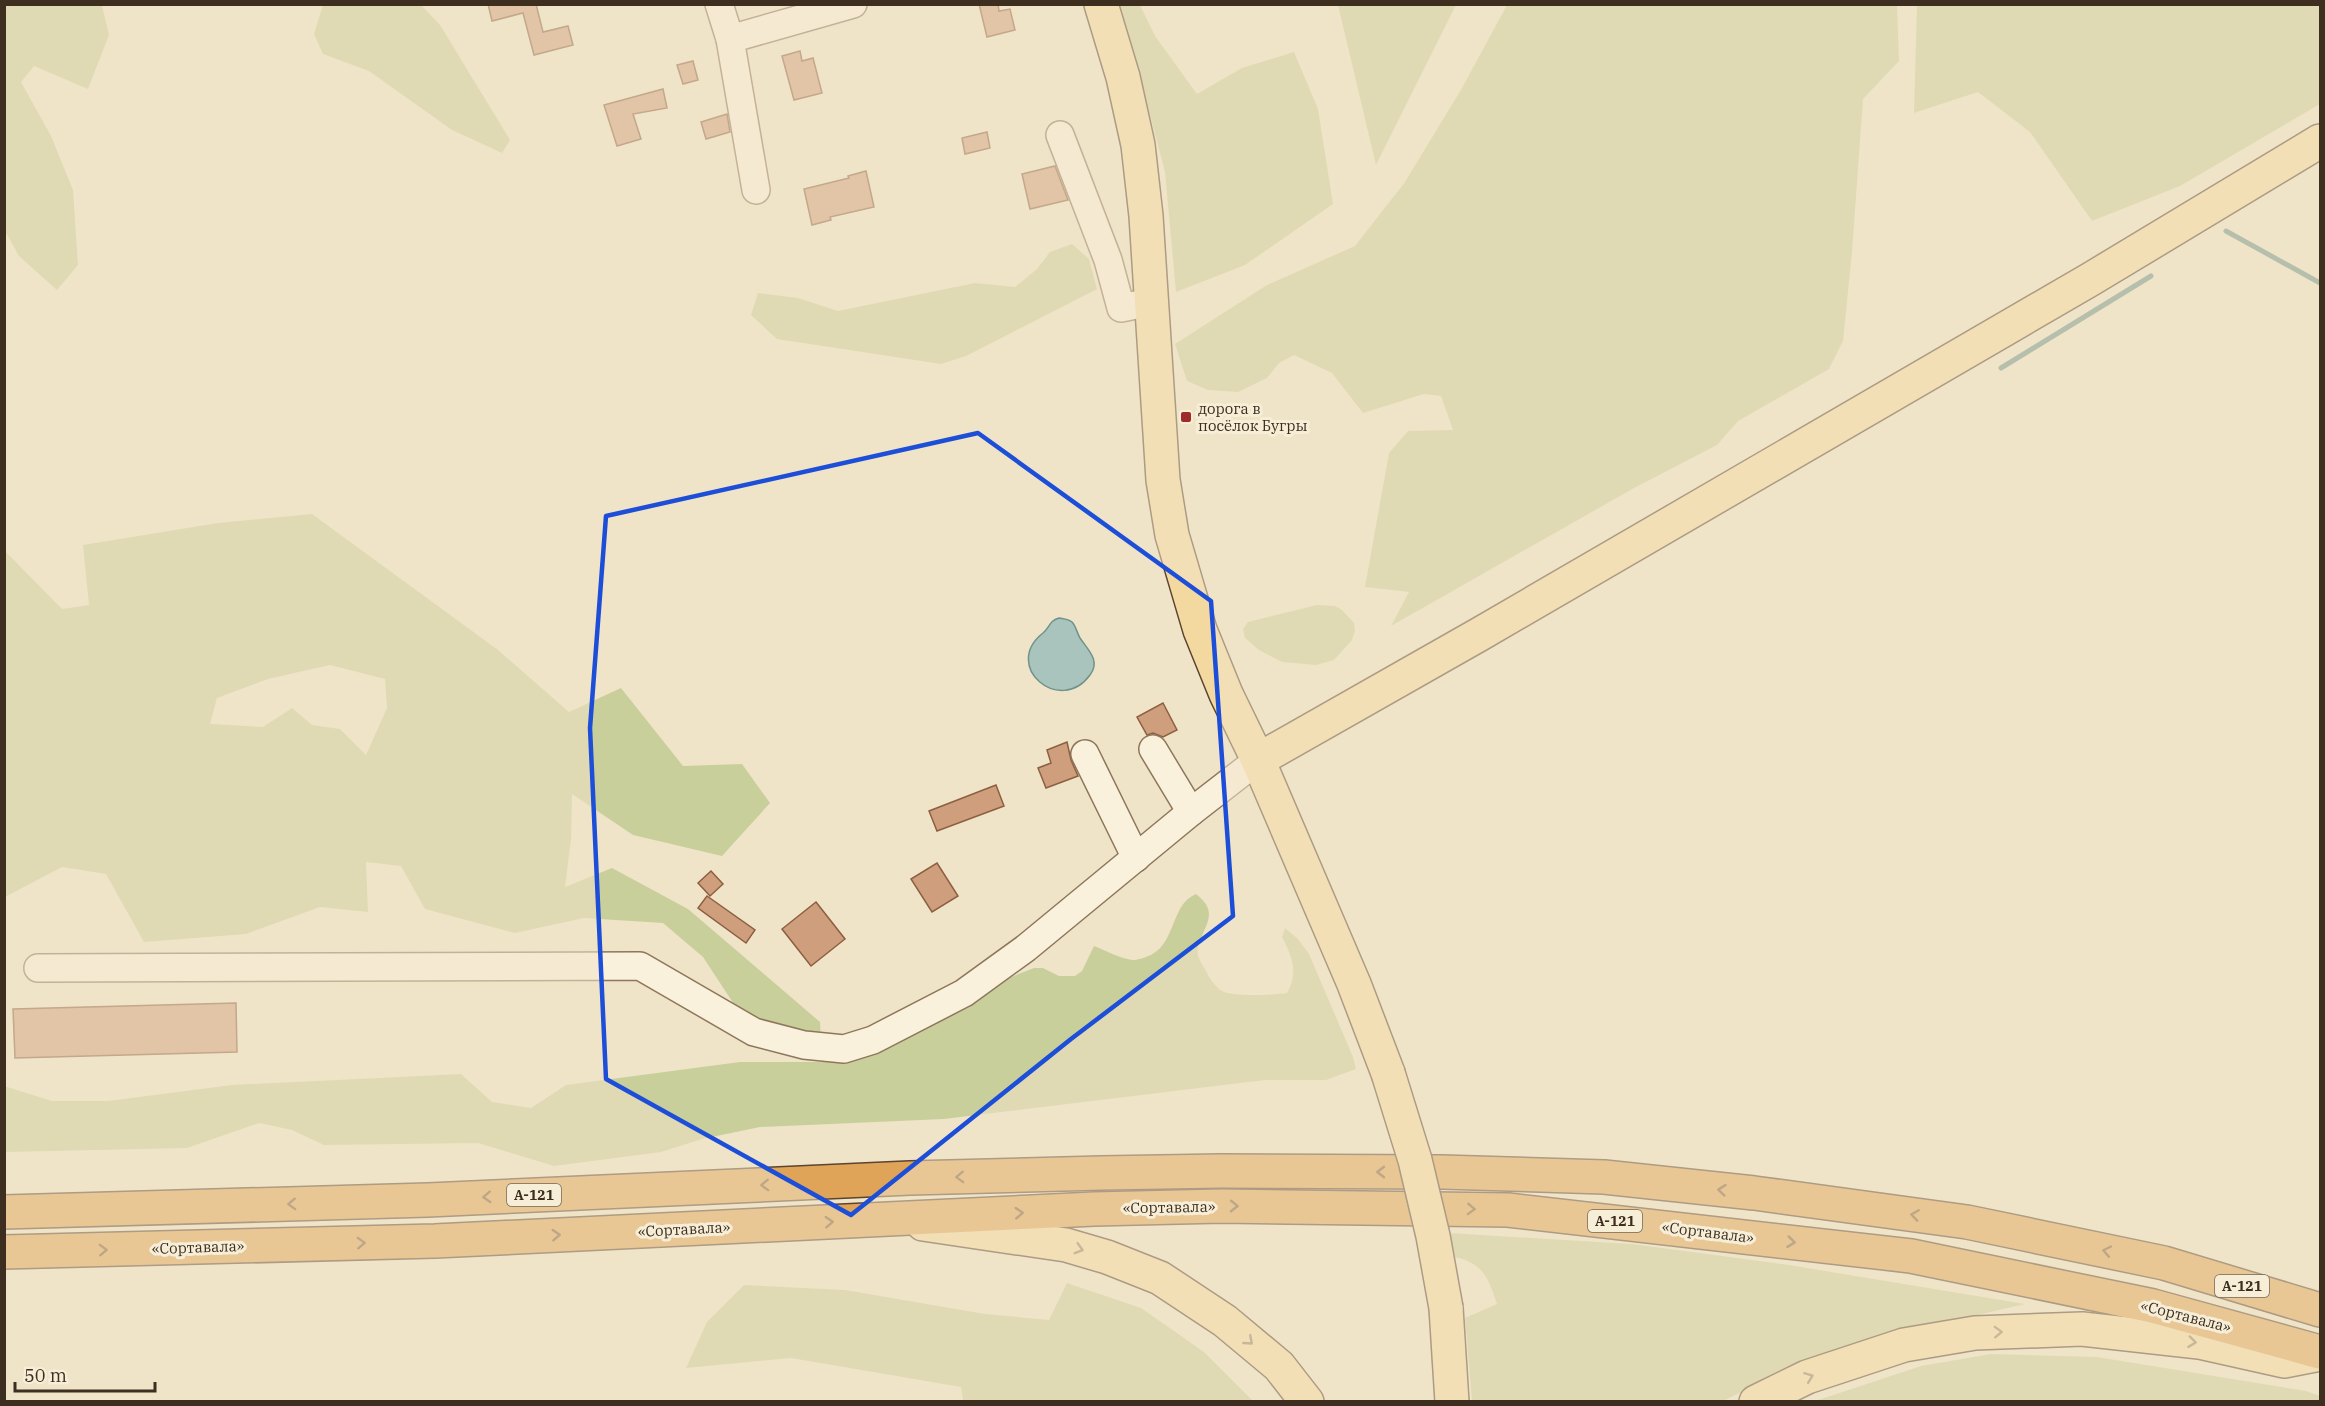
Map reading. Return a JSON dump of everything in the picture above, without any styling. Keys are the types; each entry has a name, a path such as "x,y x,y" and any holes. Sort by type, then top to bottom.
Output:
{"highway":[{"name":"А-121","path":"4,1212 416,1200 910,1178 1112,1172 1221,1170 1443,1172 1604,1177 1754,1193 1967,1222 2164,1263 2320,1310"},
{"name":"«Сортавала»","path":"4,1252 435,1241 1094,1209 1222,1206 1508,1210 1911,1256 2153,1306 2320,1353"}],"main road":[{"path":"1101,4 1123,77 1138,145 1146,216 1162,480 1172,536 1200,630 1354,984 1388,1073 1415,1160 1433,1236 1446,1308 1452,1401"},
{"path":"1258,760 1480,634 2071,290 2320,141"},
{"path":"897,1219 1066,1245 1107,1257 1160,1278 1225,1320 1279,1366 1307,1401"},
{"path":"1756,1401 1807,1377 1904,1345 1976,1333 2082,1329 2199,1342 2284,1361 2320,1353"}],"street":[{"path":"719,4 730,39 756,190"},
{"path":"730,39 853,4"},
{"path":"1059,135 1108,260 1121,308 1151,302"},
{"path":"1154,749 1191,813"},
{"path":"1085,754 1136,858"},
{"path":"38,968 640,966 754,1032 804,1045 844,1049 873,1040 964,993 1026,948 1258,760"}],"highlighted area":[{"path":"978,433 1211,601 1233,916 1071,1039 851,1215 606,1079 590,728 606,516"}],"green space":[{"path":"4,5 102,5 109,35 88,89 34,66 21,82 51,136 73,190 78,265 57,290 19,256 5,231"},
{"path":"323,5 421,5 440,25 510,140 502,153 452,130 369,71 323,54 314,34"},
{"path":"1118,5 1140,5 1155,36 1197,94 1242,68 1294,52 1318,109 1333,204 1245,265 1176,292 1165,172 1135,57"},
{"path":"1338,5 1456,5 1376,165"},
{"path":"1507,5 1897,5 1899,61 1863,99 1843,341 1829,369 1738,421 1717,445 1634,488 1391,626 1409,592 1365,587 1389,453 1408,431 1453,430 1441,396 1424,394 1363,413 1332,373 1294,355 1279,363 1267,378 1238,392 1208,390 1187,381 1175,344 1267,285 1355,246 1405,182 1462,88"},
{"path":"1917,5 2320,5 2320,104 2180,186 2092,221 2030,132 1978,92 1914,113"},
{"path":"1072,244 1089,259 1097,289 966,356 941,364 777,339 751,315 758,293 798,298 838,311 975,283 1015,287 1037,269 1050,252"},
{"path":"312,514 498,650 569,712 621,688 683,766 742,764 770,803 722,856 633,835 572,794 571,839 565,887 612,868 688,909 820,1022 821,1044 743,1018 703,957 663,923 584,918 515,933 425,909 401,866 366,862 368,912 320,907 246,934 144,942 106,874 62,867 5,897 4,550 62,609 89,605 83,545 218,523","holes":["330,665 385,679 387,708 366,755 340,729 312,725 292,708 263,727 210,724 217,698 268,679"]},
{"path":"1317,605 1335,606 1354,623 1355,631 1352,640 1334,660 1316,665 1282,662 1259,650 1245,638 1243,629 1248,622"},
{"path":"1196,894 1208,907 1209,914 1198,948 1199,959 1217,987 1227,993 1244,995 1287,993 1293,978 1293,965 1282,937 1285,928 1298,939 1309,954 1356,1069 1326,1080 1265,1080 944,1119 760,1127 702,1139 661,1152 554,1166 478,1143 324,1145 292,1130 259,1123 187,1148 5,1152 4,1086 52,1101 108,1101 232,1085 461,1074 492,1102 531,1108 566,1085 740,1062 826,1062 1034,968 1043,968 1059,976 1075,976 1082,971 1094,946 1128,959 1146,957 1156,952 1163,944 1181,907 1187,899"},
{"path":"1449,1233 1632,1244 1789,1265 2025,1304 1883,1337 1774,1376 1723,1401 1472,1401 1465,1318 1497,1304 1484,1273 1473,1264 1455,1257"},
{"path":"1067,1283 1141,1308 1204,1352 1253,1401 963,1401 961,1387 791,1358 686,1368 707,1322 744,1285 845,1290 985,1314 1049,1320"},
{"path":"1991,1354 2097,1357 2306,1391 2320,1396 2320,1401 1815,1401 1921,1366"}],"water":[{"path":"1059,618 1072,622 1094,660 1090,675 1078,686 1064,690 1051,688 1039,682 1032,672 1028,659 1032,646 1051,622"}],"building":[{"path":"488,4 536,4 543,32 568,26 573,45 534,55 523,13 492,21"},
{"path":"979,4 998,4 999,11 1010,9 1015,30 987,37"},
{"path":"800,51 802,61 813,58 822,93 794,100 782,56"},
{"path":"693,61 698,80 683,84 677,65"},
{"path":"663,89 667,108 633,114 641,139 617,146 604,105"},
{"path":"727,114 730,132 706,139 701,122"},
{"path":"987,132 990,148 965,154 962,138"},
{"path":"1055,166 1068,200 1030,209 1022,174"},
{"path":"866,171 874,207 830,217 831,220 812,225 804,189 849,178 848,176"},
{"path":"1163,703 1177,730 1163,737 1153,733 1147,735 1137,717"},
{"path":"1067,742 1078,776 1046,788 1038,768 1051,763 1047,750"},
{"path":"996,785 1004,806 937,831 929,811"},
{"path":"937,863 958,896 932,912 911,879"},
{"path":"711,871 723,884 710,896 698,883"},
{"path":"707,896 755,930 746,943 698,908"},
{"path":"816,902 845,939 811,966 782,929"},
{"path":"236,1003 237,1052 15,1058 13,1009"}],"waterway":[{"path":"2226,231 2320,283"},
{"path":"2001,368 2151,276"}],"place":[{"name":"дорога в посёлок Бугры","path":"1186,417"}]}
